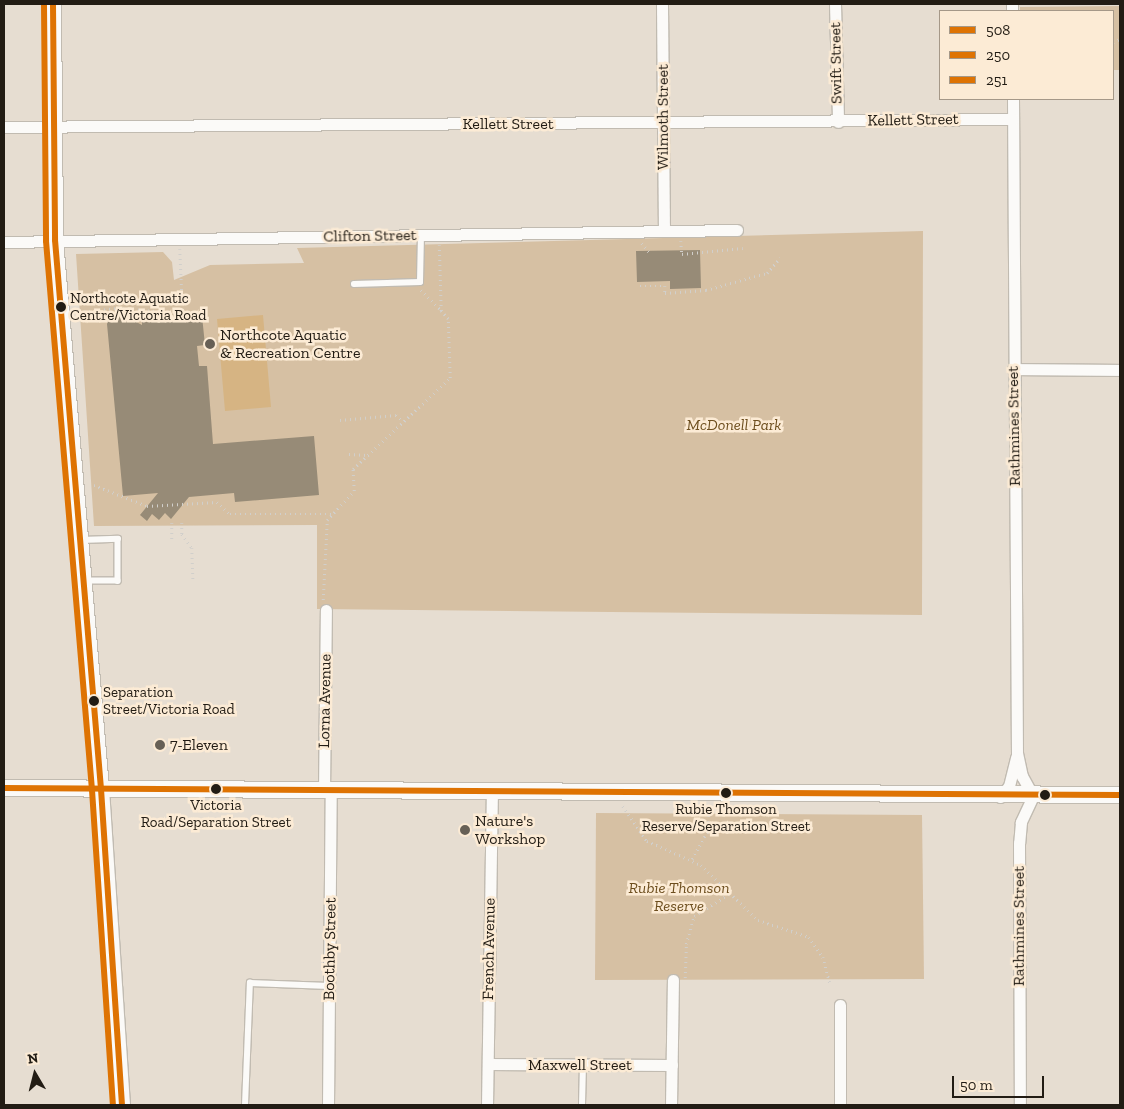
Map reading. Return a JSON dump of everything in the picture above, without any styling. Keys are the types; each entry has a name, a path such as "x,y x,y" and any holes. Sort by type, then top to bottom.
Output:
{"street":[{"path":"53,4 55,240 101,789 122,1105"},
{"name":"Wilmoth Street","path":"662,4 664,231"},
{"name":"Swift Street","path":"835,4 838,122"},
{"name":"Rathmines Street","path":"1013,100 1013,369 1017,753 1022,776 1033,796 1021,822 1020,1105"},
{"name":"Kellett Street","path":"4,127 838,122 1013,118"},
{"name":"Clifton Street","path":"4,242 737,230"},
{"path":"1013,369 1120,370"},
{"name":"Lorna Avenue","path":"326,610 328,792"},
{"name":"Rathmines Street","path":"1000,797 1011,781 1017,753"},
{"path":"4,788 1000,797 1120,795"},
{"name":"Boothby Street","path":"328,792 328,1105"},
{"name":"French Avenue","path":"487,1105 492,792"},
{"path":"671,1105 672,980"},
{"path":"840,1004 840,1105"},
{"name":"Maxwell Street","path":"488,1064 672,1065"}],"lane":[{"path":"354,284 420,282 421,235"},
{"path":"81,540 118,539 118,581 84,581"},
{"path":"246,1105 250,983 329,986"},
{"path":"582,1105 583,1065"}],"path":[{"path":"681,232 682,254 743,248"},
{"path":"438,235 441,311"},
{"path":"180,240 183,318"},
{"path":"640,286 665,286 665,293 706,290 766,273 780,258"},
{"path":"326,610 327,520 354,491 352,469 450,378 448,319 414,282"},
{"path":"78,312 118,308 182,313"},
{"path":"340,420 396,415 403,422"},
{"path":"349,454 367,455"},
{"path":"94,485 147,506 217,502 230,514 334,514"},
{"path":"172,523 172,539"},
{"path":"182,523 182,534 192,548 193,580"},
{"path":"623,806 647,841 692,859 758,920 808,937 824,957 830,983"},
{"path":"692,859 707,832 709,808"},
{"path":"685,980 686,944 694,916 729,894"}],"green space":[{"path":"1120,6 1120,70 1114,70 1114,10 1020,10 1020,7"},
{"name":"McDonell Park","path":"923,231 922,615 317,609 317,525 94,526 76,254 163,252 172,262 174,280 210,265 304,263 297,248"},
{"name":"Rubie Thomson Reserve","path":"596,813 922,815 924,979 595,980"}],"shaded area":[{"path":"263,315 271,407 225,411 217,319"}],"building":[{"path":"700,250 701,288 670,289 670,281 637,282 636,251"},
{"path":"125,316 142,325 142,318 148,321 161,317 202,316 205,345 197,346 199,366 207,366 213,444 314,436 319,495 235,502 234,493 189,497 171,519 165,513 159,520 152,514 147,521 140,515 158,493 123,496 107,324 109,318"}],"transit line":[{"name":"251","path":"44,4 46,241 92,790 113,1105"},
{"name":"250","path":"53,4 55,240 101,789 122,1105"},
{"name":"508","path":"4,788 1120,795"}],"place":[{"name":"Northcote Aquatic Centre/Victoria Road","path":"61,307"},
{"name":"Northcote Aquatic & Recreation Centre","path":"210,344"},
{"name":"Separation Street/Victoria Road","path":"94,701"},
{"name":"7-Eleven","path":"160,745"},
{"name":"Victoria Road/Separation Street","path":"216,789"},
{"name":"Rubie Thomson Reserve/Separation Street","path":"726,793"},
{"name":"Nature's Workshop","path":"465,830"}]}
